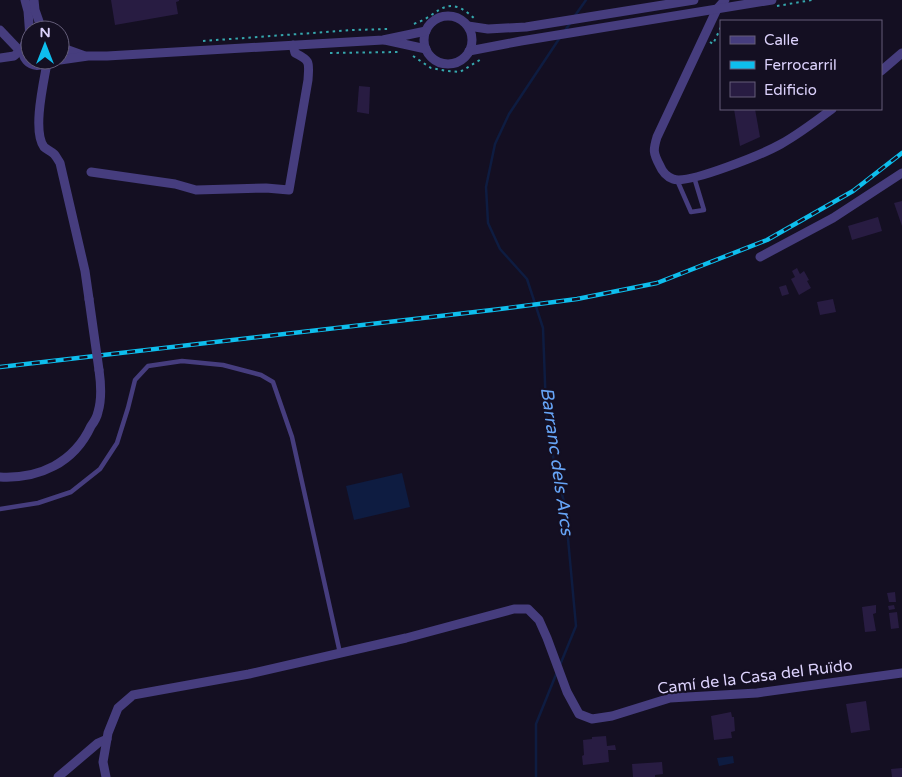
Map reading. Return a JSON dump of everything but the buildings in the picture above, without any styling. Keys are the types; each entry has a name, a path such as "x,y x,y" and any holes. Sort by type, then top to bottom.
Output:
{"street":[{"path":"25,0 29,20"},
{"path":"34,0 38,20"},
{"path":"468,26 488,29 526,27 694,0"},
{"path":"725,0 718,9 657,137 653,149 663,172 673,180 685,180 743,162 782,144 831,110"},
{"path":"469,52 521,40 718,9 773,3"},
{"path":"442,16 456,17 468,26 471,32 472,45 464,58 451,64 443,63 430,56 424,43 426,31 435,20 442,16"},
{"path":"0,30 20,48"},
{"path":"70,59 88,56 383,40 426,31"},
{"path":"383,40 426,49"},
{"path":"91,172 175,184 196,190 266,188 289,190 308,80 309,64 306,58 295,53 293,45"},
{"path":"0,58 14,56 20,50"},
{"path":"70,50 88,56"},
{"path":"882,69 902,53"},
{"path":"39,70 44,84"},
{"path":"0,477 32,475 52,467 70,455 86,437 98,412 101,386 84,271 60,163 55,155 44,147 38,124 44,84 48,70"},
{"path":"760,257 833,218 902,173"},
{"name":"Camí de la Casa del Ruïdo","path":"340,653 406,638 514,609 528,609 539,620 567,692 579,714 592,719 612,716 670,698 757,694 902,673"},
{"path":"106,777 103,762 108,733 118,708 133,695 249,674 340,653"},
{"path":"58,777 98,743 107,739"}],"lane":[{"path":"677,180 691,212 704,210 694,177"},
{"path":"0,509 38,503 71,492 100,469 117,443 135,380 148,366 182,361 195,362 223,365 261,375 273,382 292,437 340,653"}],"path":[{"path":"773,3 812,0"},
{"path":"410,25 426,19 442,7 458,7"},
{"path":"196,41 390,29"},
{"path":"704,39 714,44 720,29"},
{"path":"398,43 398,52 403,53"},
{"path":"409,54 432,68 460,72 485,57"}],"water":[{"path":"402,473 410,507 354,520 346,486"},
{"path":"733,756 734,763 719,766 717,758"}],"waterway":[{"name":"Barranc dels Arcs","path":"574,17 586,0"},
{"name":"Barranc dels Arcs","path":"564,32 571,22"},
{"name":"Barranc dels Arcs","path":"560,665 576,626 565,506 554,462 546,410 543,328 527,279 500,249 488,223 486,187 495,144 509,114 561,36"},
{"name":"Barranc dels Arcs","path":"536,777 536,724 557,672"}],"railway":[{"path":"0,367 492,310 577,299 657,283 767,240 853,191 902,153"}]}
